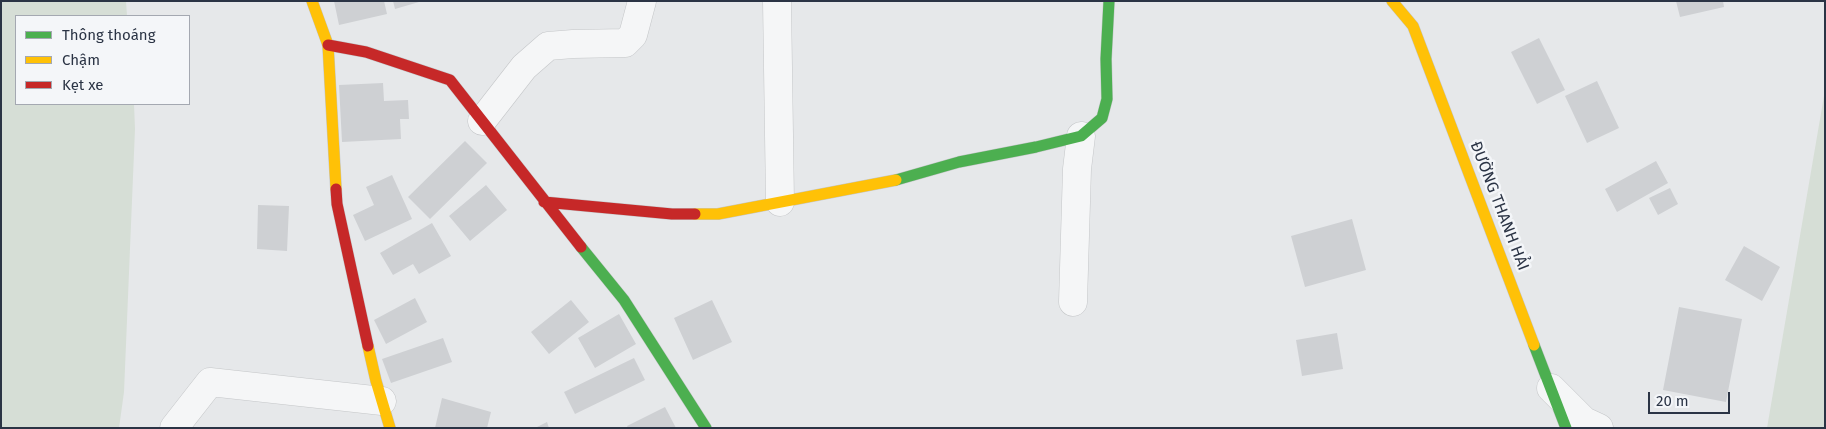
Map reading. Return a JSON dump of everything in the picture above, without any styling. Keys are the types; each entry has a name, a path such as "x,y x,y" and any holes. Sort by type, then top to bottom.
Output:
{"street":[{"path":"312,1 328,44 337,204 390,428"},
{"path":"482,121 524,68 548,46 625,43 633,35 642,1"},
{"path":"777,1 780,202"},
{"path":"544,202 672,214 718,214 893,182 959,162 1036,147 1080,136 1102,118 1107,99 1106,59 1109,1"},
{"name":"ĐƯỜNG THANH HẢI","path":"1392,1 1413,26 1566,428"},
{"path":"328,44 366,52 450,80 544,202 624,300 706,428"},
{"path":"1073,302 1077,169 1080,136"},
{"path":"174,428 210,382 382,400"},
{"path":"1551,388 1584,421 1599,428"}],"shaded area":[{"path":"1,1 126,1 127,15 15,15 15,105 134,105 135,129 124,392 119,428 1,428"},
{"path":"1825,90 1825,428 1767,428"}],"building":[{"path":"334,1 384,1 387,14 339,25"},
{"path":"393,1 419,1 419,2 395,9"},
{"path":"1676,1 1723,1 1724,7 1680,17"},
{"path":"1539,38 1565,90 1537,104 1511,52"},
{"path":"1597,81 1619,128 1587,143 1565,96"},
{"path":"383,83 384,101 408,100 409,119 400,119 401,139 342,142 339,85"},
{"path":"465,141 487,163 430,219 408,197"},
{"path":"1656,161 1668,183 1617,212 1605,189"},
{"path":"392,175 412,219 365,241 353,215 374,205 366,187"},
{"path":"486,185 507,210 470,241 449,216"},
{"path":"1670,188 1678,204 1658,215 1649,198"},
{"path":"258,205 289,206 287,251 257,249"},
{"path":"1352,219 1366,270 1305,287 1291,236"},
{"path":"432,223 451,256 419,274 413,264 393,275 380,253"},
{"path":"1744,246 1780,267 1762,301 1725,280"},
{"path":"415,298 427,322 386,344 374,320"},
{"path":"571,300 589,322 549,354 531,332"},
{"path":"712,300 732,342 693,360 674,318"},
{"path":"1679,307 1742,319 1726,402 1663,390"},
{"path":"619,314 636,344 595,368 578,338"},
{"path":"1337,333 1343,369 1302,376 1296,340"},
{"path":"443,338 452,362 391,383 382,359"},
{"path":"634,358 645,380 575,414 564,392"},
{"path":"442,398 491,412 487,428 435,428"},
{"path":"665,407 676,428 628,428 627,426"},
{"path":"547,422 549,428 535,428"}],"traffic: fast":[{"path":"896,180 959,162 1081,136 1102,118 1107,99 1106,59 1109,1"},
{"path":"581,247 624,300 706,428"},
{"path":"1534,345 1566,428"}],"traffic: slow":[{"path":"312,1 328,45 336,189"},
{"path":"1392,1 1413,26 1534,345"},
{"path":"695,214 718,214 896,180"},
{"path":"368,346 390,428"}],"traffic: jam":[{"path":"328,45 366,52 450,80 581,247"},
{"path":"336,189 337,204 368,346"},
{"path":"544,202 672,214 695,214"}]}
